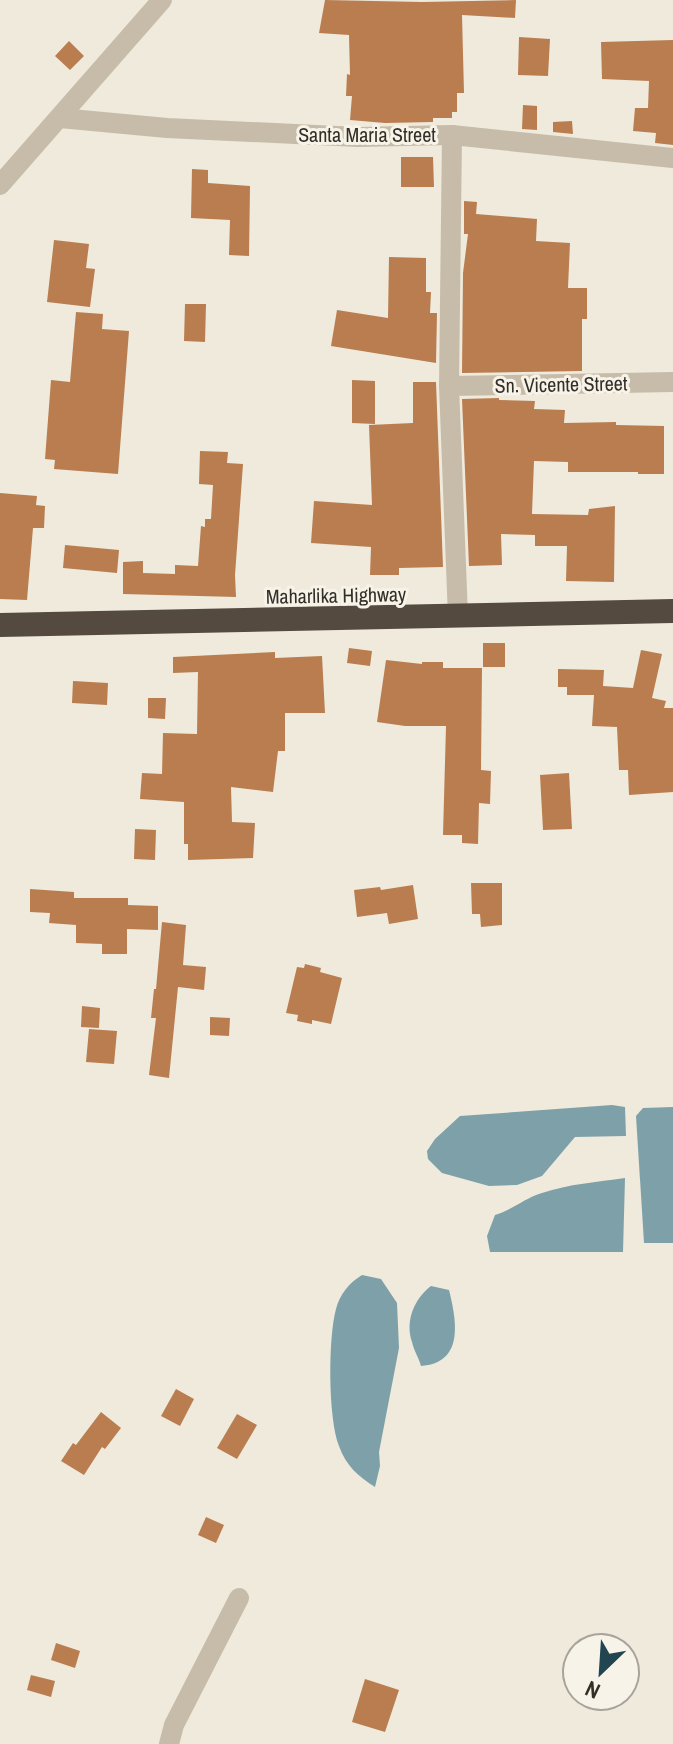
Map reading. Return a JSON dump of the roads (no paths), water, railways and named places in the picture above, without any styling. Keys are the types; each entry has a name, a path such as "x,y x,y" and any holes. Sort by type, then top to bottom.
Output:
{"highway":[{"name":"Maharlika Highway","path":"0,625 673,611"}],"street":[{"path":"0,185 162,0"},
{"name":"Santa Maria Street","path":"60,118 167,128 358,137 452,135 673,158"},
{"path":"452,135 449,386 458,617"},
{"name":"Sn. Vicente Street","path":"449,386 673,382"},
{"path":"169,1744 174,1725 239,1598"}],"water":[{"path":"612,1105 625,1107 626,1136 575,1137 542,1176 517,1185 489,1186 442,1173 428,1159 427,1151 435,1139 460,1116"},
{"path":"673,1107 673,1243 644,1243 636,1116 643,1108"},
{"path":"625,1178 623,1252 490,1252 487,1236 495,1215 552,1190"},
{"path":"362,1275 381,1279 397,1303 399,1348 375,1487 353,1470 342,1453 335,1433 331,1398 336,1309 346,1289"},
{"path":"431,1286 449,1290 454,1315 454,1339 445,1357 421,1366 410,1334 410,1318 416,1304"}]}
